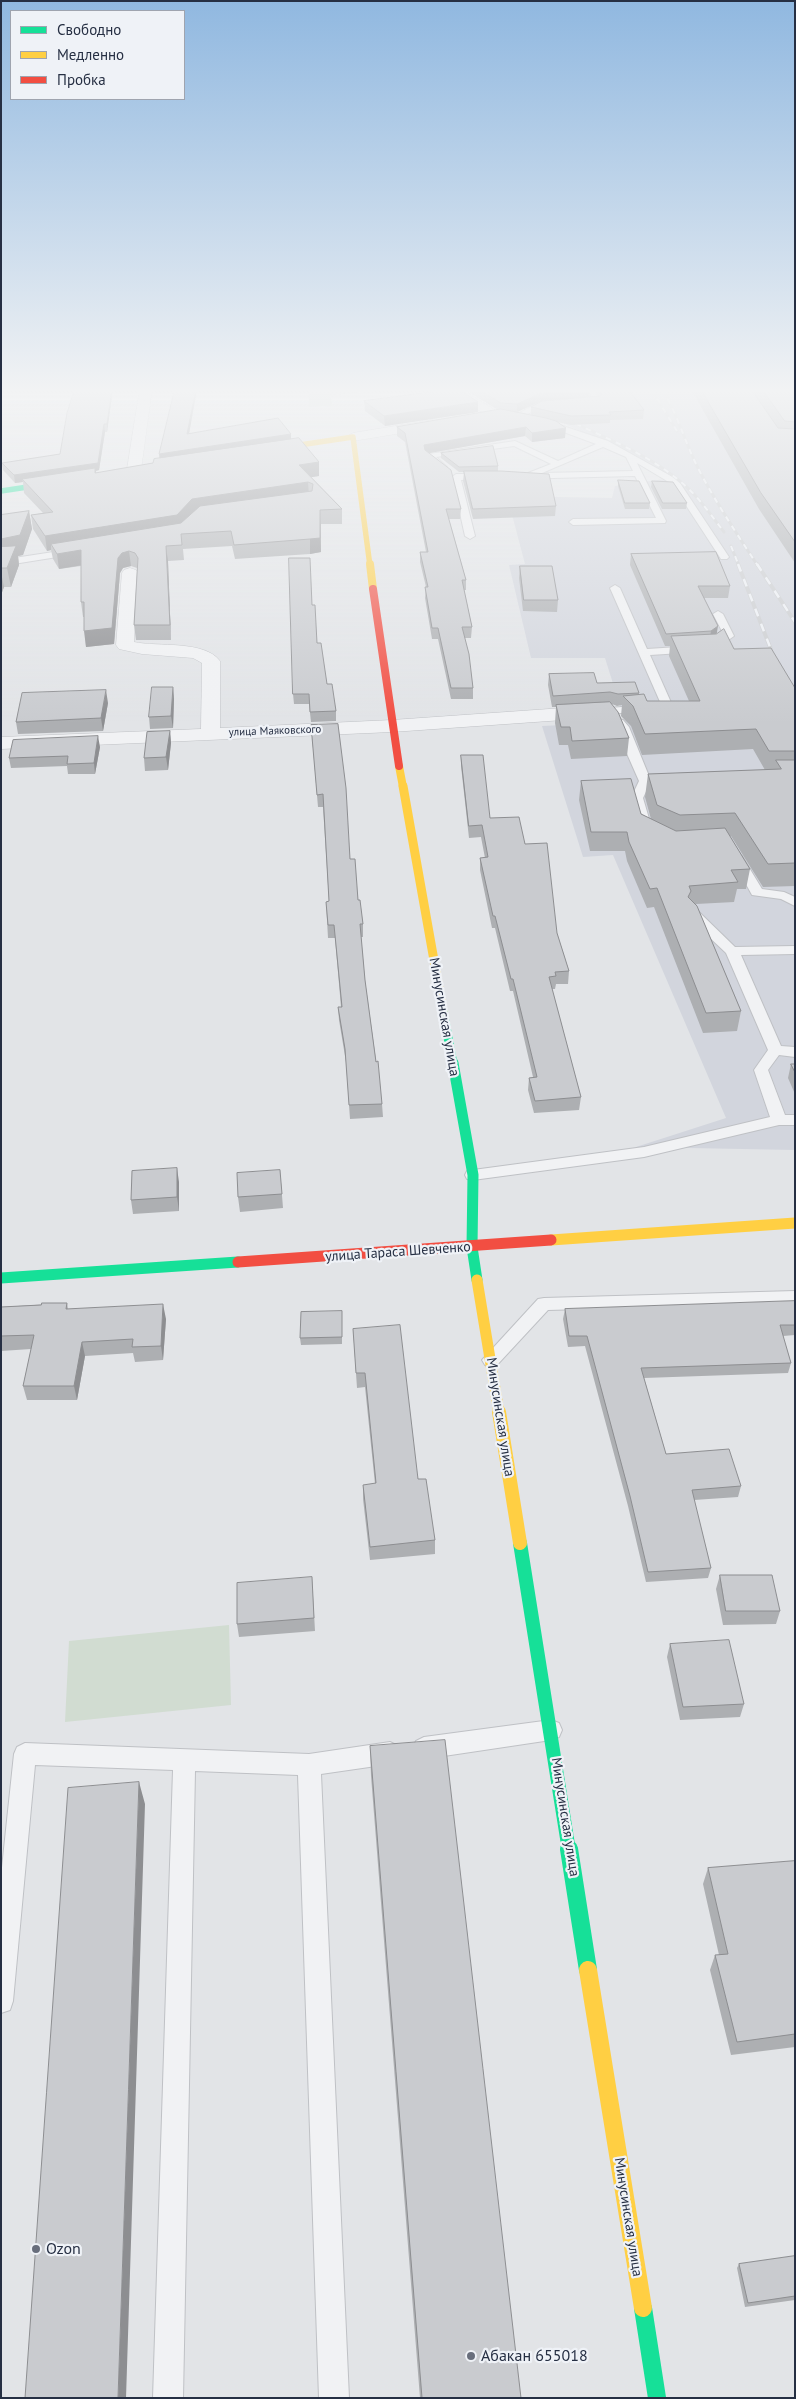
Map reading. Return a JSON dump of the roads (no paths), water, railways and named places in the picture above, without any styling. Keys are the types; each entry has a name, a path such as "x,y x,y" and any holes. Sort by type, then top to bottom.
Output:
{"street":[{"name":"Минусинская улица","path":"362,501 392,726 473,1175 472,1247 657,2398"},
{"path":"130,574 126,645 142,649 197,653 210,661 210,734"},
{"name":"улица Маяковского","path":"1,743 392,726 609,711"},
{"name":"улица Тараса Шевченко","path":"1,1278 472,1247 795,1223"}],"lane":[{"path":"462,501 470,536"},
{"path":"573,522 662,521 652,501"},
{"path":"687,501 724,557"},
{"path":"1,563 80,551"},
{"path":"609,711 668,707 615,588"},
{"path":"643,652 713,648 729,636 718,614"},
{"path":"609,711 623,727 649,781 637,798 646,831 660,837"},
{"path":"732,850 757,892 784,896 795,902"},
{"path":"694,915 732,951 775,1050"},
{"path":"732,951 795,950"},
{"path":"473,1175 644,1152 787,1120 761,1070 775,1050"},
{"path":"775,1050 795,1052"},
{"path":"490,1360 544,1304 795,1297"},
{"path":"1,2001 25,1754 309,1764 551,1730"},
{"path":"168,2398 184,1760"},
{"path":"309,1764 334,2398"}],"railway":[{"path":"700,501 724,532"},
{"path":"717,501 758,566"},
{"path":"731,546 739,566"},
{"path":"738,564 775,660"},
{"path":"757,564 795,622"}],"place":[{"name":"Ozon","path":"36,2249"},
{"name":"Абакан 655018","path":"471,2356"}]}
